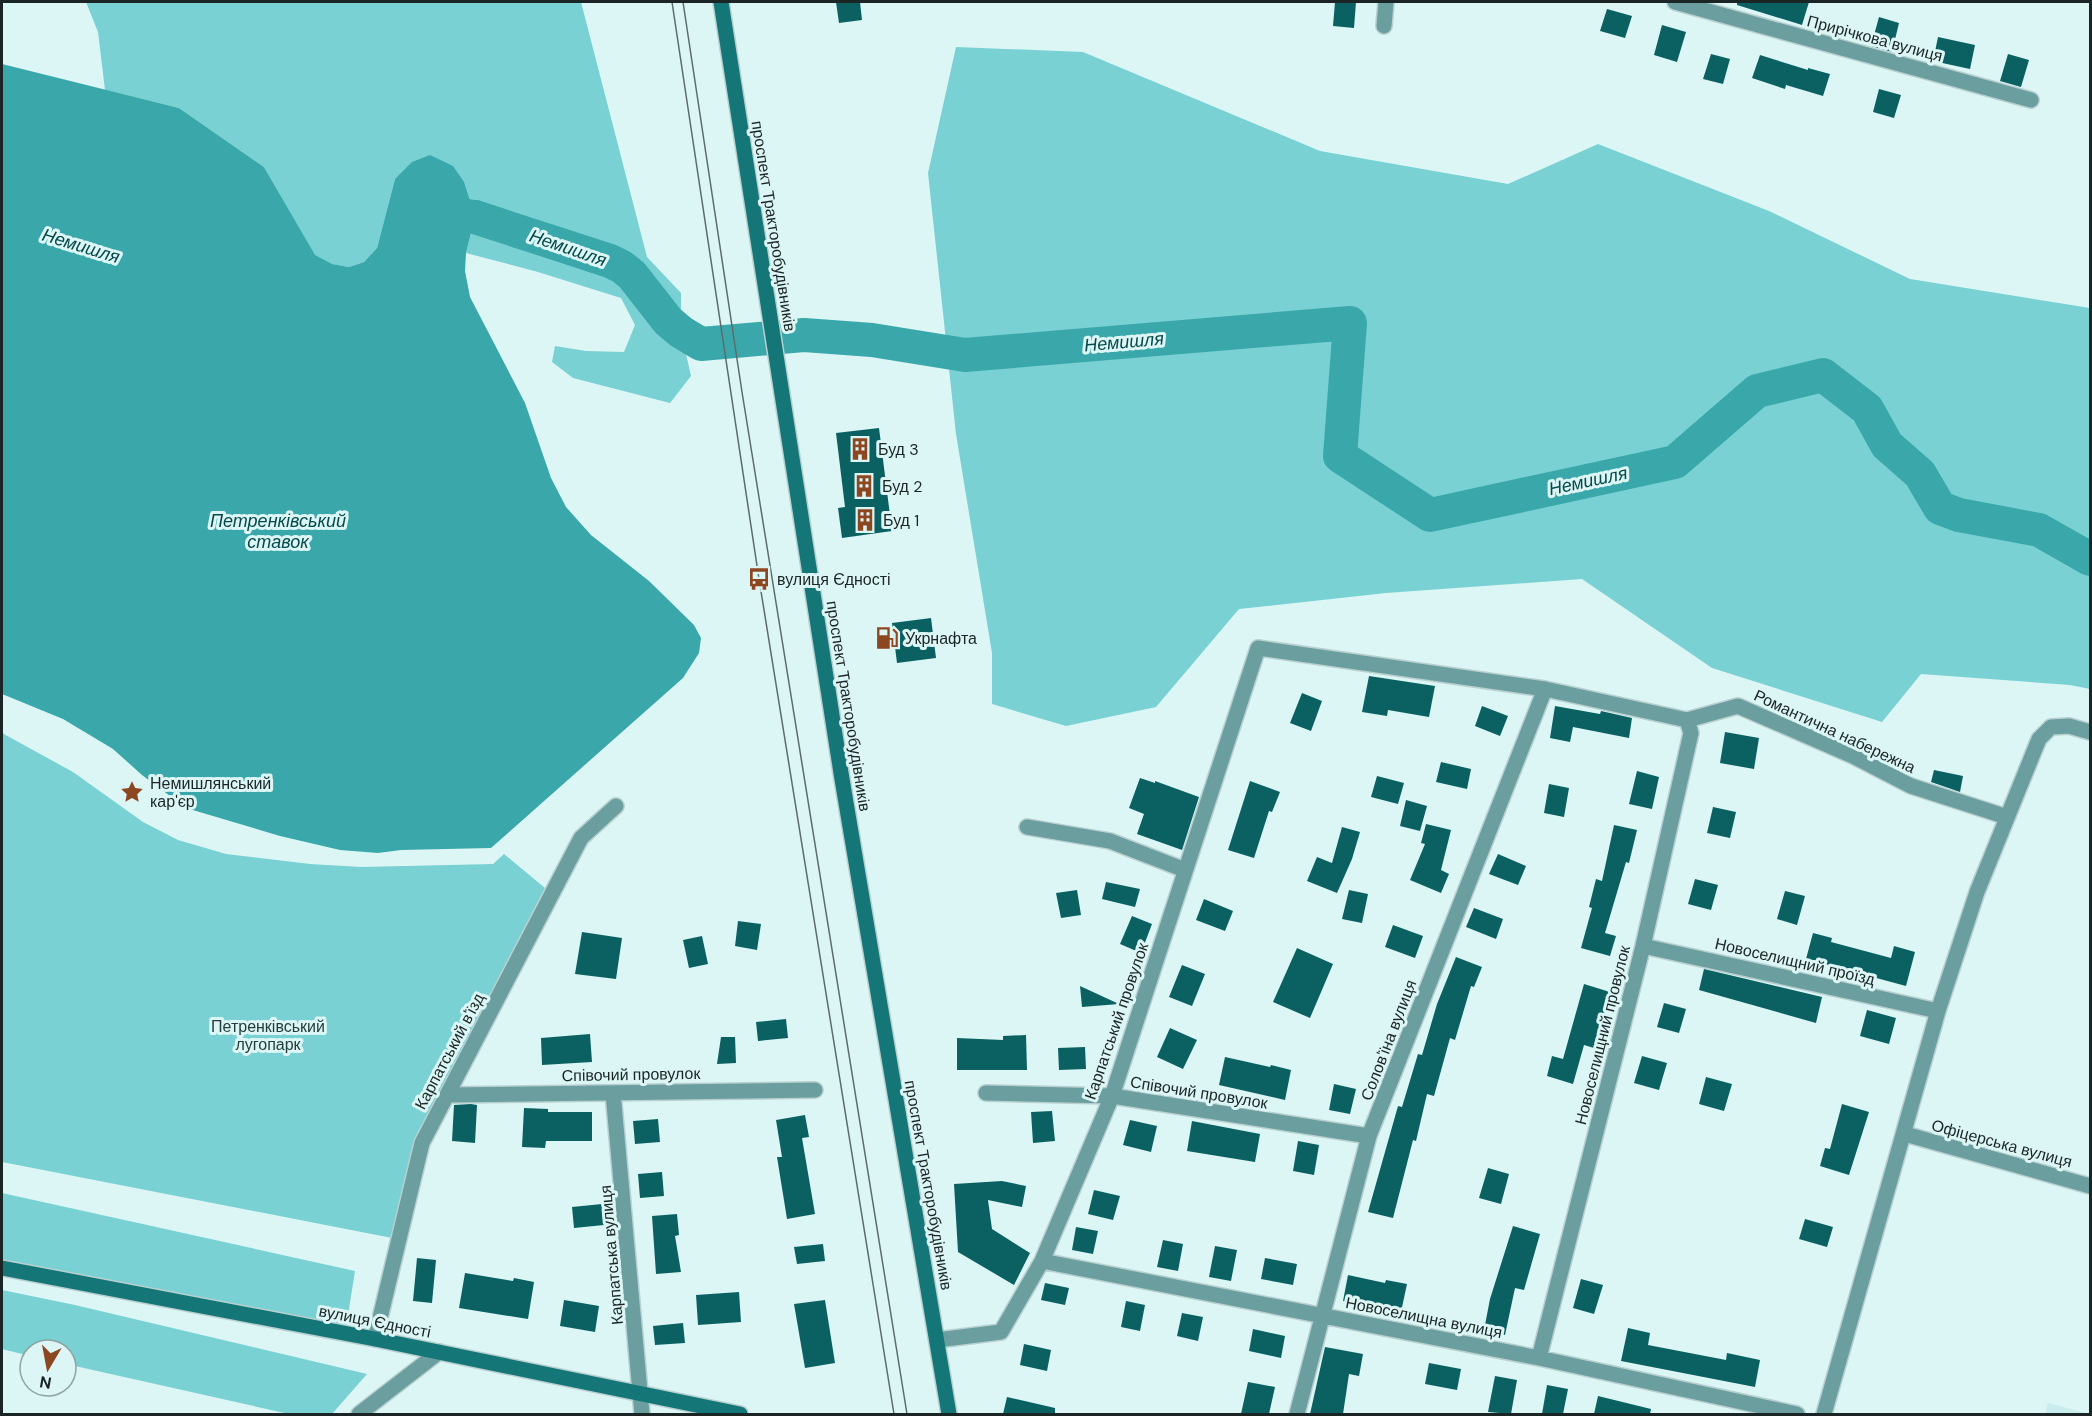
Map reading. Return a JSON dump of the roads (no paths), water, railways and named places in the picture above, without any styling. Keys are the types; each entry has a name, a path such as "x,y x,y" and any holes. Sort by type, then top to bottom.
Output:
{"main road":[{"name":"проспект Тракторобудівників","path":"721,2 841,773 949,1414"},
{"name":"вулиця Єдності","path":"2,1268 375,1339 740,1414"}],"street":[{"path":"1384,26 1386,2"},
{"name":"Прирічкова вулиця","path":"1675,2 2031,100"},
{"name":"Карпатський провулок","path":"937,1340 1001,1332 1042,1261 1112,1096 1257,648"},
{"name":"Романтична набережна","path":"1257,648 1545,689 1686,720 1738,706 1853,756 1911,786 2007,817"},
{"name":"Солов'їна вулиця","path":"1297,1414 1369,1136 1545,689"},
{"name":"Новоселищний провулок","path":"1539,1358 1643,946 1683,760 1691,733 1686,720"},
{"path":"1824,1414 1938,1011 1977,892 2039,739 2051,727 2069,726 2091,732"},
{"name":"Карпатський в'їзд","path":"375,1339 422,1143 581,838 616,806"},
{"path":"1027,827 1110,841 1185,870"},
{"name":"Новоселищний проїзд","path":"1643,946 1938,1011"},
{"name":"Співочий провулок","path":"447,1095 815,1090"},
{"name":"Карпатська вулиця","path":"613,1093 642,1414"},
{"name":"Співочий провулок","path":"986,1093 1112,1096 1369,1136"},
{"name":"Офіцерська вулиця","path":"1905,1134 2091,1186"},
{"name":"Новоселищна вулиця","path":"1042,1261 1539,1358 1797,1414"},
{"path":"359,1414 438,1353"}],"water":[{"name":"Петренківський ставок","path":"2,64 179,108 264,167 315,255 332,264 349,267 364,262 377,248 395,179 412,162 430,155 453,166 464,182 475,217 466,253 465,271 470,297 525,403 551,478 566,507 591,535 649,581 694,625 701,638 699,653 683,678 491,848 401,850 378,853 340,850 280,836 186,808 142,775 113,749 63,719 2,694"}],"waterway":[{"name":"Немишля","path":"432,225 447,217 458,215 475,217 610,261 632,275 668,321 701,344 804,335 872,340 965,355 1350,323 1340,456 1430,515 1675,462 1757,391 1823,375 1867,409 1887,445 1920,474 1940,508 1959,515 2039,530 2090,559"}],"tram line":[{"path":"672,2 759,579 894,1414"},
{"path":"683,2 742,392 907,1414"}],"place":[{"name":"Буд 3","path":"860,449"},
{"name":"Буд 2","path":"864,486"},
{"name":"Буд 1","path":"865,520"},
{"name":"вулиця Єдності","path":"759,579"},
{"name":"Укрнафта","path":"887,638"},
{"name":"Немишлянський кар'єр","path":"132,792"}],"park label":[{"name":"Петренківський лугопарк","path":"268,1035"}]}
